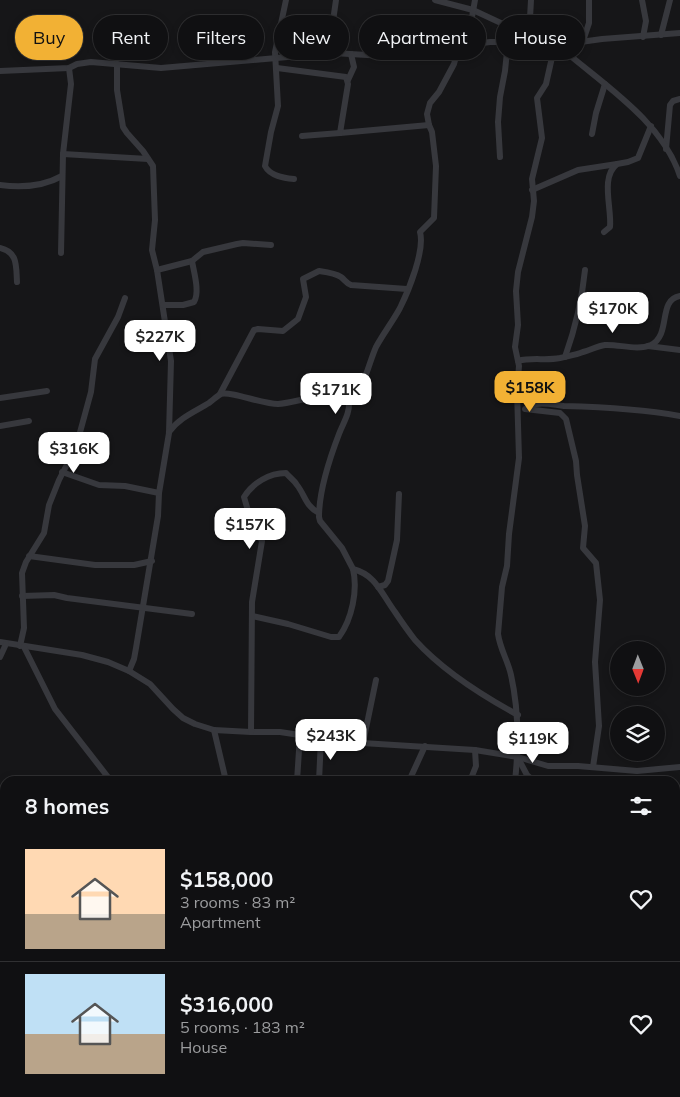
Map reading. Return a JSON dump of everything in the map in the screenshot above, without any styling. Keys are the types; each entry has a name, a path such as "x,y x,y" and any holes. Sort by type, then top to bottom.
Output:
{"street":[{"path":"283,15 286,0"},
{"path":"334,15 336,0"},
{"path":"435,0 473,10 496,21"},
{"path":"472,15 475,0"},
{"path":"530,15 531,0"},
{"path":"585,35 589,23 589,0"},
{"path":"642,0 646,22 643,37"},
{"path":"661,35 670,0"},
{"path":"585,41 680,33"},
{"path":"340,133 348,80 354,67 351,54 359,54"},
{"path":"0,71 69,68 77,64 91,62 161,68 274,57"},
{"path":"276,60 278,106 264,166 268,172 294,179"},
{"path":"252,616 288,624 331,637 339,637 351,610 356,581 353,569 342,548 320,521 319,513 322,491 339,434 348,414 349,402 355,397 365,378 376,348 400,307 414,272 422,240 420,232 434,218 436,166 432,132 427,114 428,106 439,92 455,60"},
{"path":"500,158 498,122 506,60"},
{"path":"516,776 518,758 518,715 511,674 498,634 502,587 507,566 509,534 519,458 522,411 515,347 518,325 516,281 532,217 534,201 532,190 533,173 542,138 537,98 546,84 551,60"},
{"path":"575,60 619,95 651,126 676,164 680,176"},
{"path":"117,64 117,90 124,127 152,166 156,220 152,250 163,305 166,338 171,361 168,433 158,516 134,659 129,671"},
{"path":"61,253 63,154 71,84 69,68"},
{"path":"277,68 342,75 348,80"},
{"path":"592,134 605,84"},
{"path":"666,149 670,105 673,101 680,99"},
{"path":"302,136 429,125"},
{"path":"532,190 582,168 617,164 638,158 651,126"},
{"path":"63,154 148,159"},
{"path":"604,232 610,227 611,216 607,182 613,167 617,164"},
{"path":"0,185 40,186 62,176"},
{"path":"157,270 192,261 203,252 237,244 271,245"},
{"path":"0,248 11,252 13,256 17,282"},
{"path":"163,305 183,305 194,302 196,292 192,261"},
{"path":"565,357 578,315 585,270"},
{"path":"168,433 174,424 220,394 254,330 283,331 298,319 306,297 303,279 319,271 335,274 351,285 407,289"},
{"path":"518,361 565,357 601,345 618,344 642,348 648,346 655,342 663,330 669,301 673,297 680,296"},
{"path":"108,776 55,710 22,646 24,628 22,574 29,556 44,533 49,505 62,472 76,448 91,392 96,359 118,317 125,298"},
{"path":"648,346 680,350"},
{"path":"0,398 47,391"},
{"path":"220,394 231,394 266,404 279,404 312,397 336,397 349,402"},
{"path":"522,411 538,404 582,405 594,408 659,412 680,416"},
{"path":"522,411 560,413 566,419 576,461 576,476 585,526 583,548 596,563 600,604 594,662 600,726 593,767"},
{"path":"0,426 29,421"},
{"path":"62,472 99,485 125,486 160,493"},
{"path":"251,732 253,595 262,545 260,537 251,521 244,497 250,488 277,473 286,473 298,485 308,504 319,513"},
{"path":"378,587 385,585 388,581 397,540 399,494"},
{"path":"29,556 95,565 134,565 152,560"},
{"path":"353,569 369,575 411,634 430,654 471,686 518,715"},
{"path":"22,596 54,595 192,614"},
{"path":"0,656 3,643 96,658 129,671 150,684 183,718 214,730 280,732 363,743 475,750 548,766 593,767 637,772 680,767"},
{"path":"363,743 376,680"},
{"path":"214,730 225,776"},
{"path":"297,776 300,736"},
{"path":"319,776 322,739"},
{"path":"411,776 425,746"},
{"path":"472,776 476,766 475,750"},
{"path":"518,758 528,776"}]}
